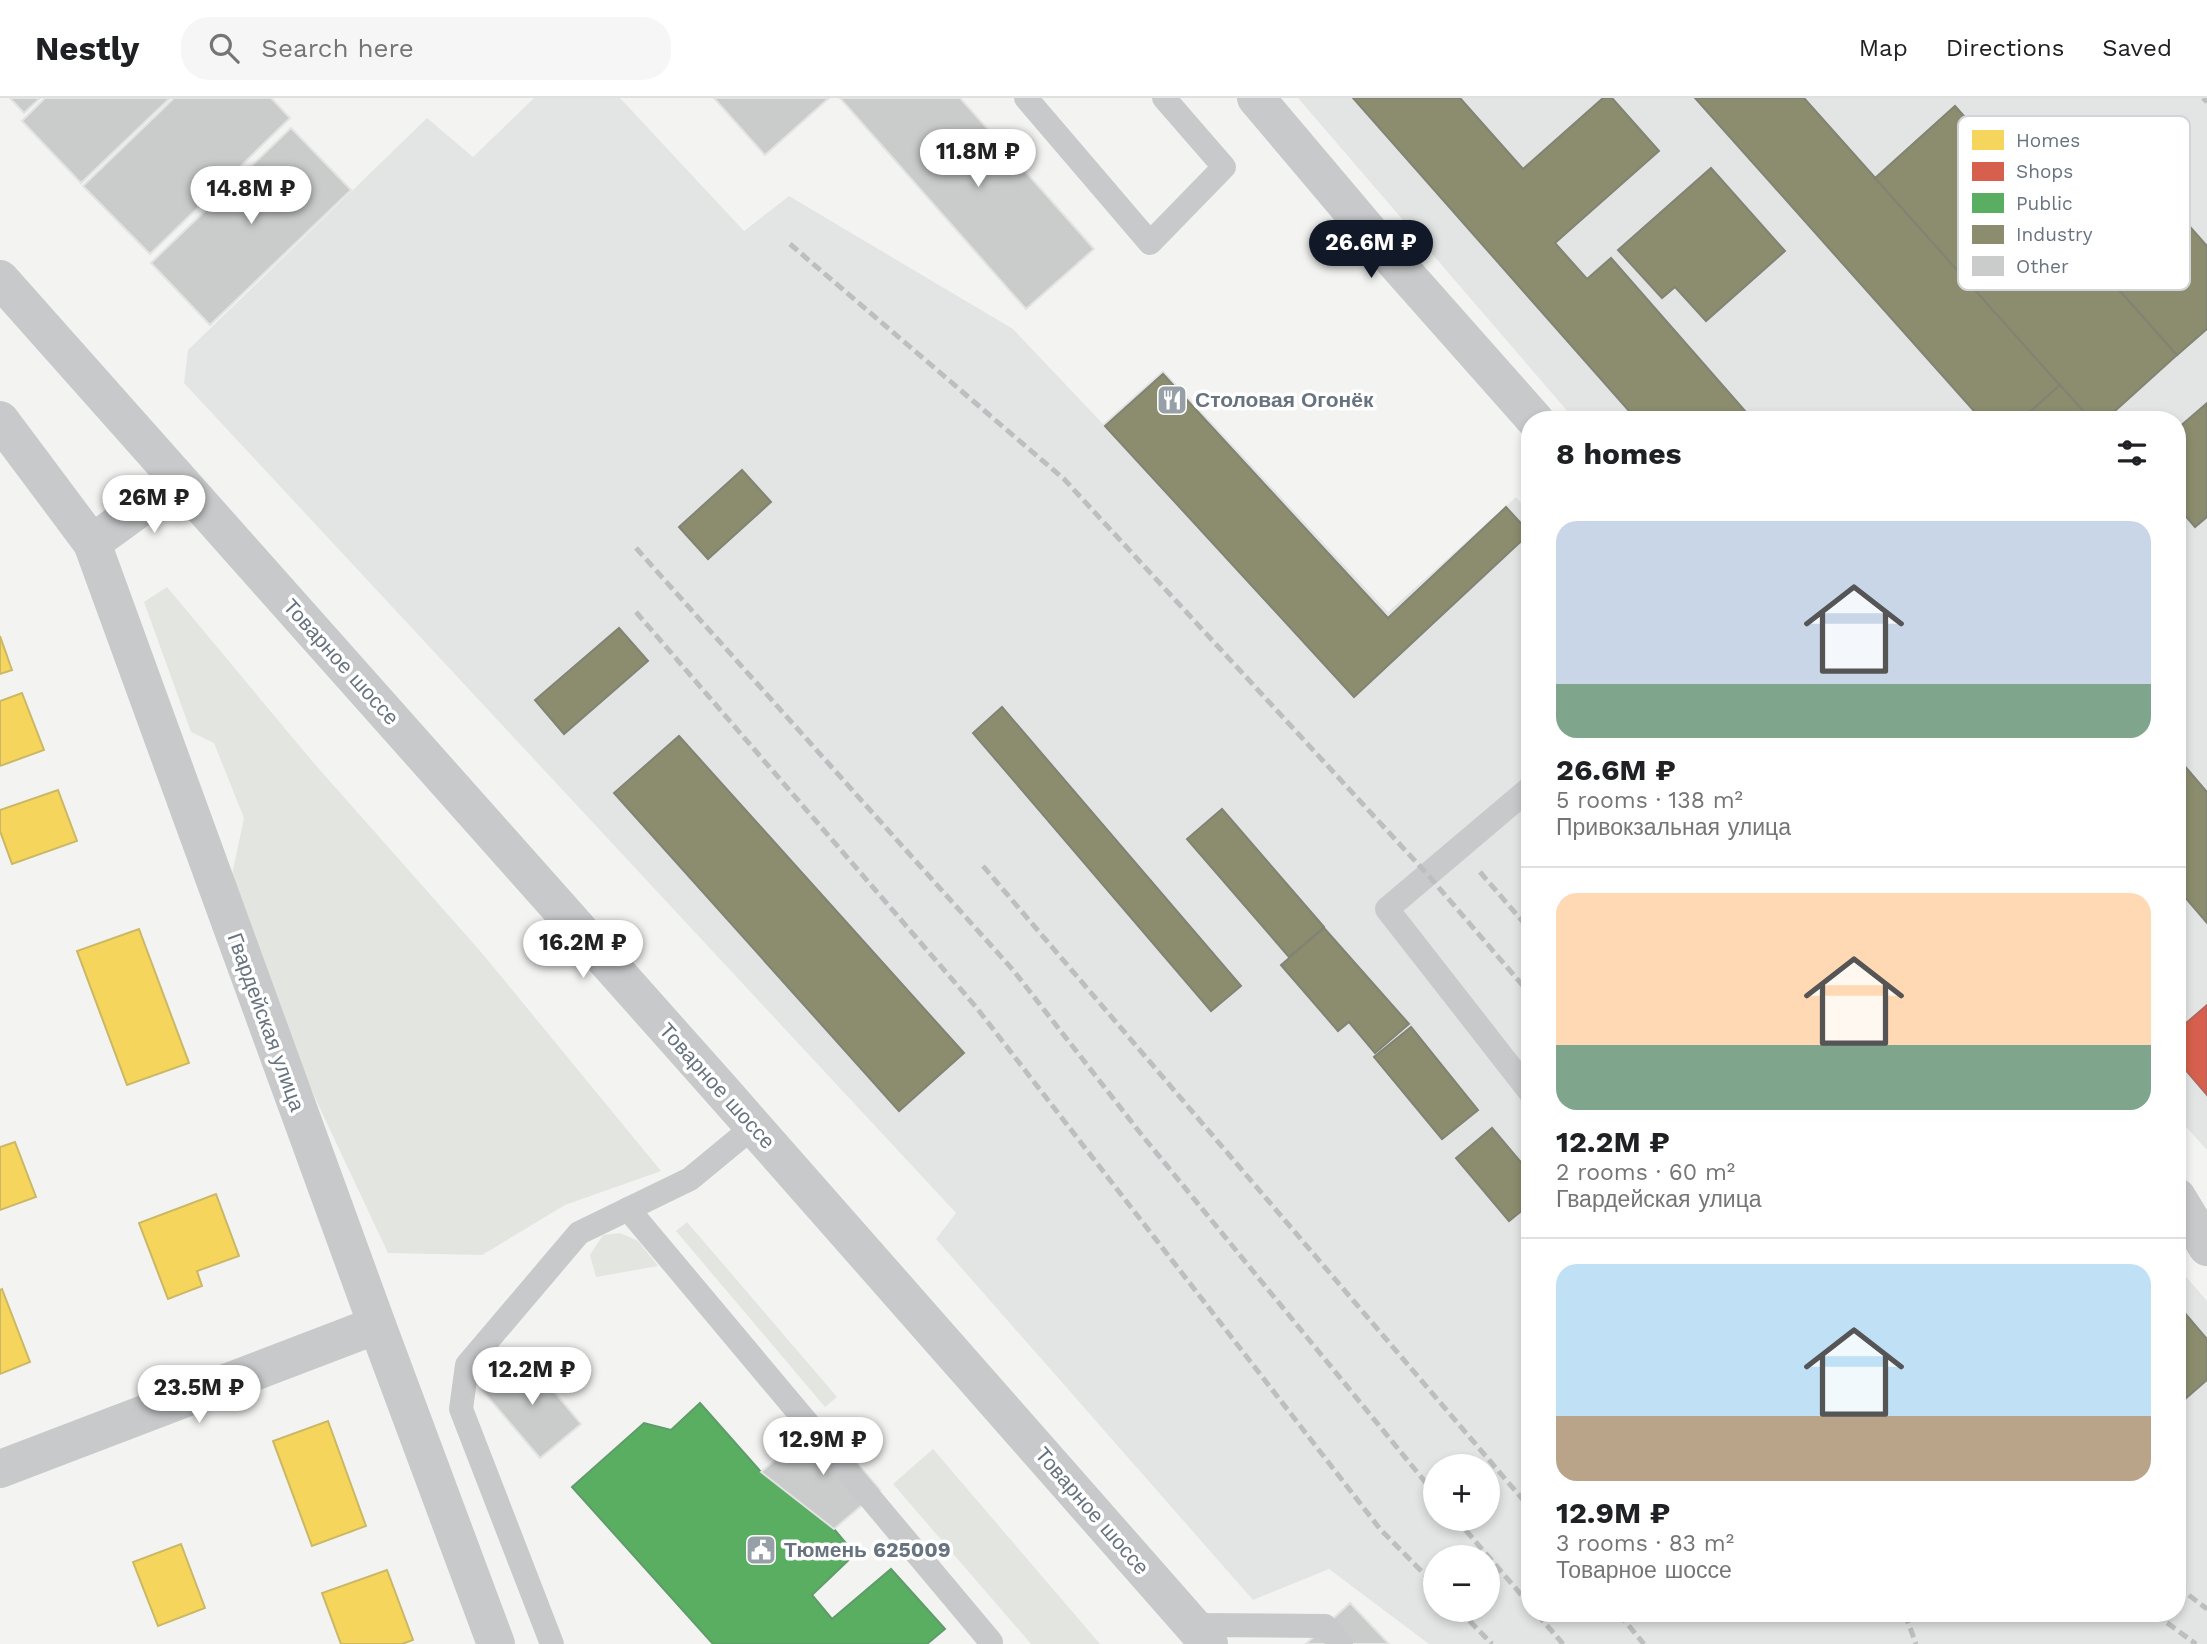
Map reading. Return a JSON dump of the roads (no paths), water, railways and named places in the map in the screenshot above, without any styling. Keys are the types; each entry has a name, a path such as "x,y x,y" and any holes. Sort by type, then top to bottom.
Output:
{"street":[{"path":"1256,98 1387,253 1527,411"},
{"name":"Товарное шоссе","path":"0,279 1201,1635"},
{"name":"Гвардейская улица","path":"0,420 92,543 496,1644"},
{"path":"92,543 176,477"},
{"path":"2186,1212 2207,1247"},
{"path":"0,1469 377,1325"}],"lane":[{"path":"1026,98 1150,243 1224,167 1164,98"},
{"path":"1521,797 1387,909 1521,1081"},
{"path":"552,1644 461,1409 467,1365 579,1233 690,1179 753,1127"},
{"path":"628,1209 991,1642 989,1644"},
{"path":"1201,1635 1325,1626 1341,1644"}],"railway":[{"path":"2203,98 2207,102"},
{"path":"790,244 1064,479 1428,875 1521,984"},
{"path":"636,548 1013,970 1141,1134 1423,1479"},
{"path":"636,612 976,1007 1380,1529 1423,1573"},
{"path":"983,866 1521,1497"},
{"path":"1480,872 1521,920"},
{"path":"1466,1531 1521,1595"},
{"path":"2186,1593 2207,1609"},
{"path":"1471,1622 1492,1644"},
{"path":"1544,1622 1563,1644"},
{"path":"1626,1622 1644,1644"},
{"path":"1908,1622 1916,1644"},
{"path":"2166,1622 2196,1644"}],"place":[{"name":"Столовая Огонёк","path":"1172,400"},
{"name":"Тюмень 625009","path":"761,1550"}]}
